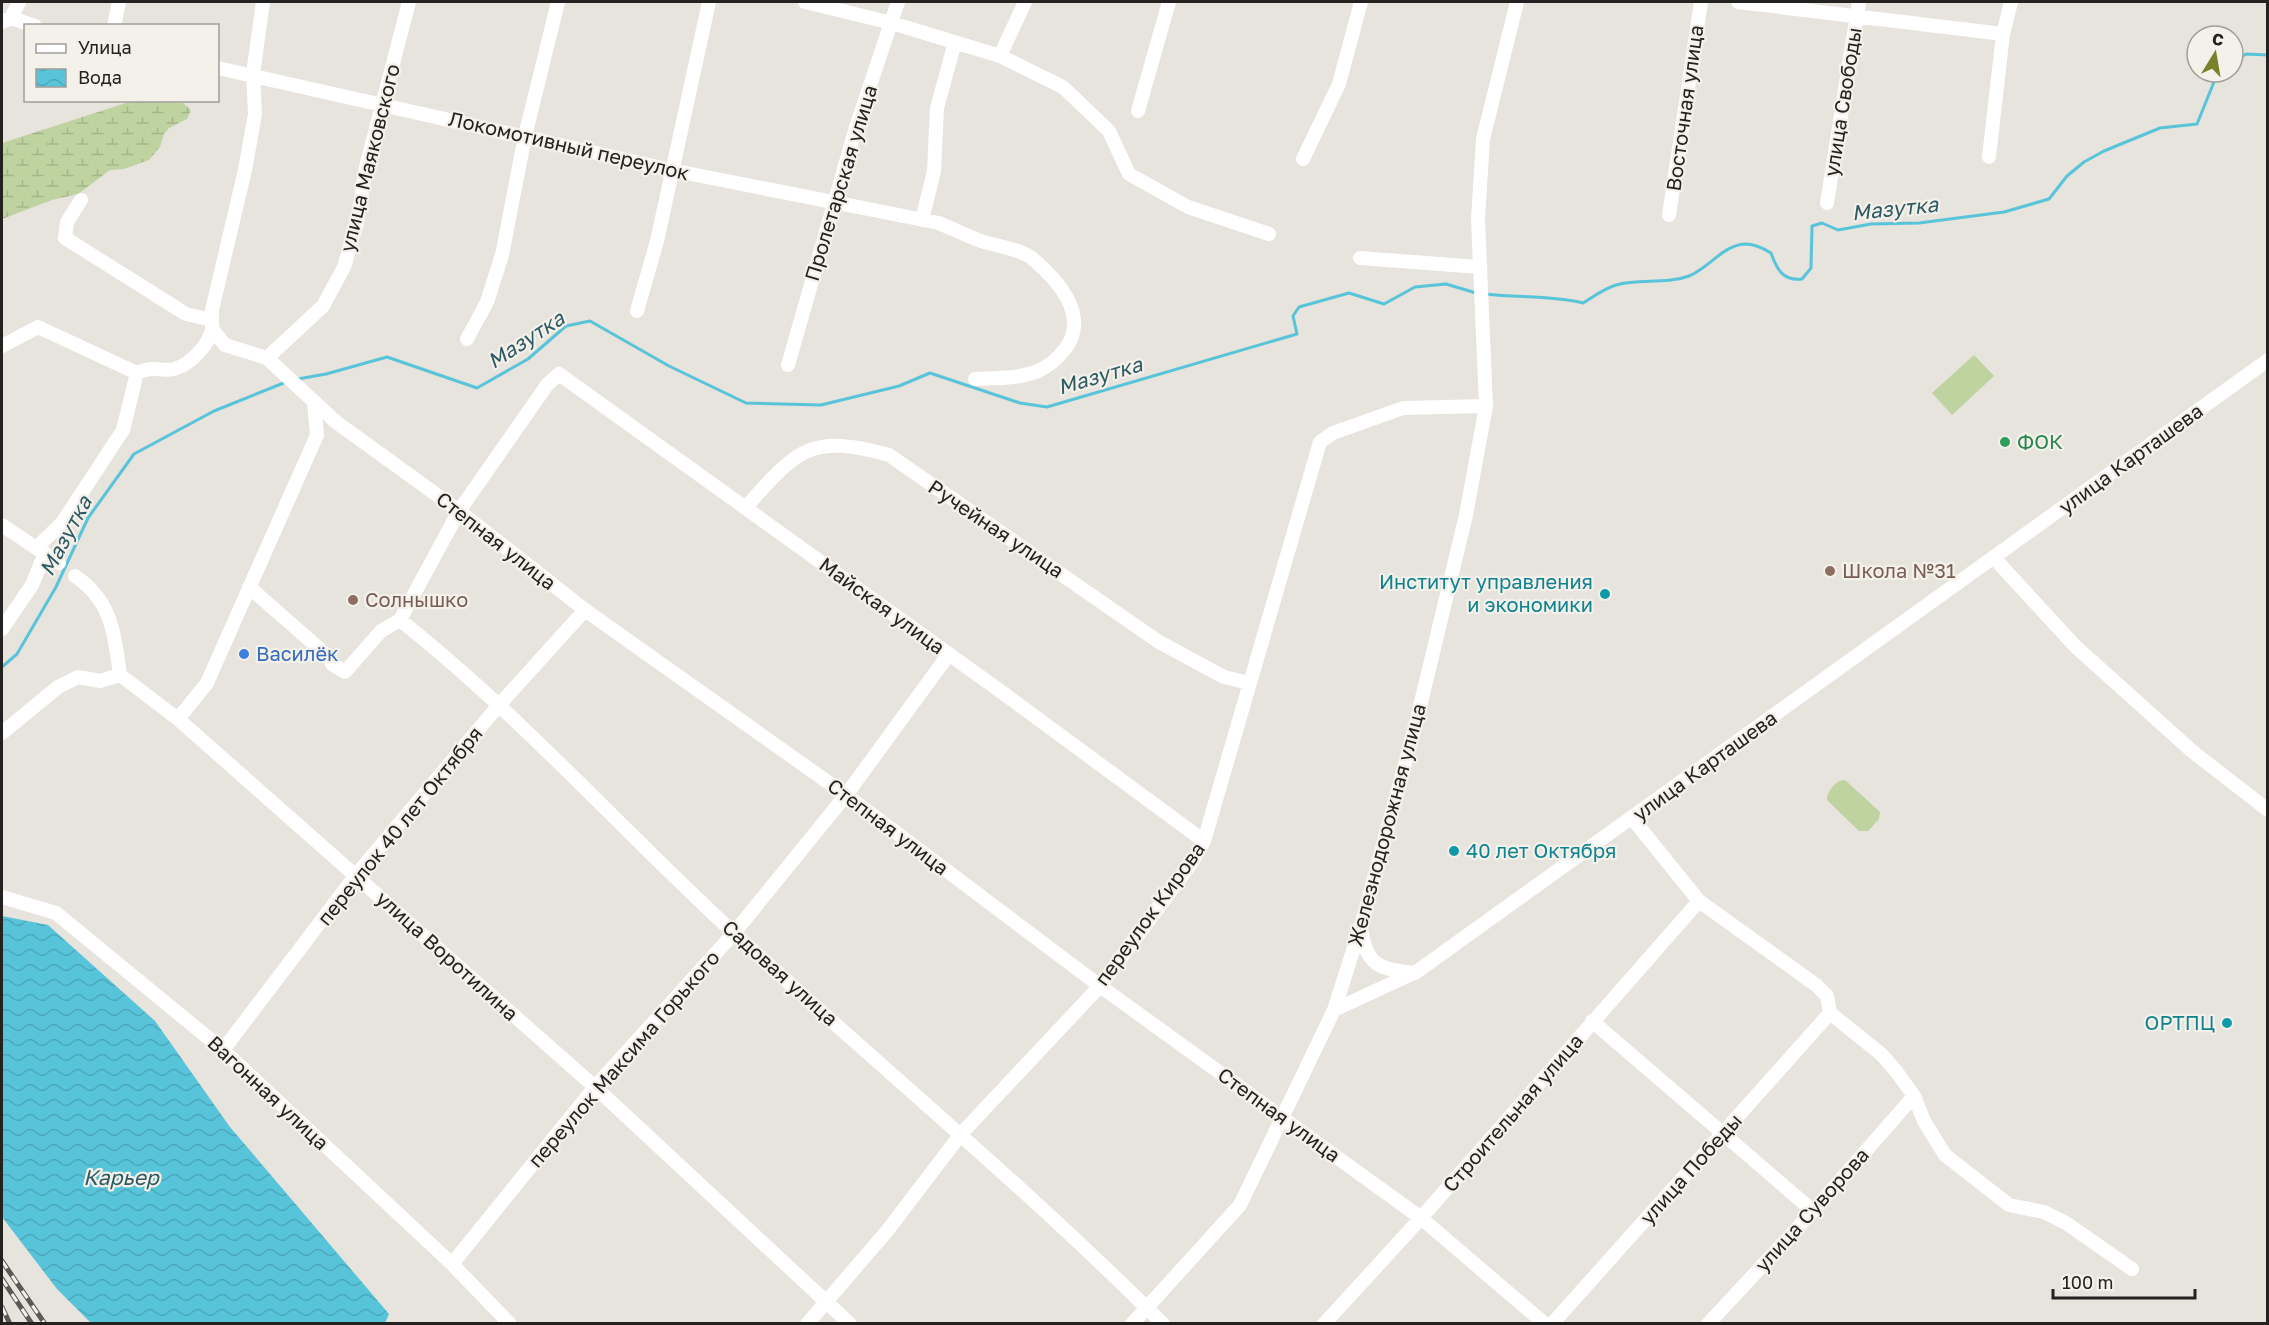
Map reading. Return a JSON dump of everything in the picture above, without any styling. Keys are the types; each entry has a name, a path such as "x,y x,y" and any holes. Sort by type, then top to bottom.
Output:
{"street":[{"path":"19,2 6,20 25,24"},
{"path":"114,24 119,2"},
{"path":"2,629 32,585 40,550 62,523 123,430 138,373 149,367 173,369 189,363 210,336 212,310 245,170 253,125 253,74 262,2"},
{"name":"улица Маяковского","path":"267,358 323,306 344,267 357,223 366,167 409,2"},
{"path":"466,339 487,302 502,255 525,136 558,2"},
{"path":"637,311 657,241 709,2"},
{"path":"805,2 892,23 1000,56 1063,87 1109,131 1129,174 1188,207 1269,234"},
{"name":"Пролетарская улица","path":"788,366 856,127 898,2"},
{"path":"1000,56 1025,2"},
{"path":"1138,111 1169,2"},
{"path":"1303,159 1339,84 1361,2"},
{"name":"Железнодорожная улица","path":"1132,1323 1240,1205 1334,1010 1361,926 1417,719 1461,537 1486,406 1478,219 1483,139 1517,2"},
{"name":"Восточная улица","path":"1669,215 1701,2"},
{"path":"1738,2 2003,34"},
{"name":"улица Свободы","path":"1827,203 1859,2"},
{"path":"1989,158 2003,34 2012,2"},
{"path":"922,220 934,171 937,108 955,42"},
{"name":"Локомотивный переулок","path":"219,68 382,103 671,170 939,223 1031,257 1065,294 1072,308 1074,330 1068,344 1058,359 1040,371 1022,376 975,379"},
{"path":"81,200 67,222 65,238 186,314 212,325"},
{"path":"1360,258 1479,267"},
{"name":"Степная улица","path":"212,325 225,345 267,358 314,403 459,511 585,610 846,795 1100,986 1421,1218 1545,1323"},
{"path":"2,346 38,327 138,373"},
{"name":"улица Карташева","path":"1334,1010 1415,973 2268,360"},
{"name":"Майская улица","path":"459,511 547,386 559,374 746,507 1204,841"},
{"path":"178,719 207,683 317,435 314,403"},
{"name":"переулок Кирова","path":"807,1323 887,1231 961,1134 1100,986 1190,865 1204,841 1320,442 1333,433 1403,408 1486,406"},
{"name":"Ручейная улица","path":"746,507 777,472 805,450 832,445 859,447 890,455 1159,642 1224,677 1249,683"},
{"path":"249,586 330,658 332,664 345,672 381,632 400,620 459,511"},
{"path":"2,525 59,562"},
{"path":"1995,558 2075,646 2193,752 2268,810"},
{"path":"2,733 58,687 78,677 100,681 120,675 116,648 104,603 92,588 75,576"},
{"name":"переулок 40 лет Октября","path":"223,1050 356,875 499,705 585,610"},
{"name":"Садовая улица","path":"400,620 499,705 734,933 961,1134 1163,1323"},
{"name":"переулок Максима Горького","path":"452,1264 595,1087 734,933 846,795 949,654"},
{"name":"улица Воротилина","path":"120,675 178,719 595,1087 850,1323"},
{"path":"1632,819 1699,901 1816,985 1827,996 1830,1013 1881,1054 1914,1096 1924,1121 1945,1155 2009,1205 2044,1212 2066,1223 2132,1269"},
{"name":"Вагонная улица","path":"2,897 56,914 223,1050 452,1264 510,1323"},
{"name":"Строительная улица","path":"1324,1323 1421,1218 1699,901"},
{"path":"1361,926 1367,955 1378,966 1415,973"},
{"name":"улица Победы","path":"1552,1323 1830,1013"},
{"path":"1592,1021 1725,1132 1813,1210"},
{"name":"улица Суворова","path":"1708,1323 1813,1210 1914,1096"}],"green space":[{"path":"129,102 183,103 191,110 187,119 169,128 164,134 160,147 149,160 124,169 110,170 78,194 52,200 2,219 2,143"},
{"path":"1974,355 1994,376 1952,415 1932,393"},
{"path":"1845,780 1880,812 1879,819 1868,831 1859,831 1827,800 1833,787"}],"water":[{"name":"Карьер","path":"2,916 48,925 155,1021 230,1127 389,1314 385,1323 91,1323 57,1289 2,1217"}],"waterway":[{"name":"Мазутка","path":"2245,55 2268,55"},
{"name":"Мазутка","path":"1486,294 1583,303 1603,290 1616,285 1680,279 1689,276 1723,252 1745,244 1771,253 1778,269 1785,276 1802,279 1811,268 1812,226 1822,223 1838,230 1871,224 1919,223 2004,212 2049,199 2067,176 2084,162 2104,151 2160,128 2197,124 2213,84"},
{"name":"Мазутка","path":"298,379 326,374 387,357 477,388 528,359 566,326 590,321 669,366 746,403 821,405 899,386 930,373 1020,403 1047,407 1297,334 1293,316 1299,307 1349,293 1384,304 1415,287 1446,284 1476,293"},
{"name":"Мазутка","path":"2,667 17,654 56,587 88,518 134,454 214,411 286,382"}],"railway":[{"path":"2,1261 45,1324"},
{"path":"2,1279 32,1324"},
{"path":"2,1307 10,1324"}],"place":[{"name":"ФОК","path":"2005,442"},
{"name":"Школа №31","path":"1830,571"},
{"name":"Институт управления и экономики","path":"1605,594"},
{"name":"Солнышко","path":"353,600"},
{"name":"Василёк","path":"244,654"},
{"name":"40 лет Октября","path":"1454,851"},
{"name":"ОРТПЦ","path":"2227,1023"}]}
